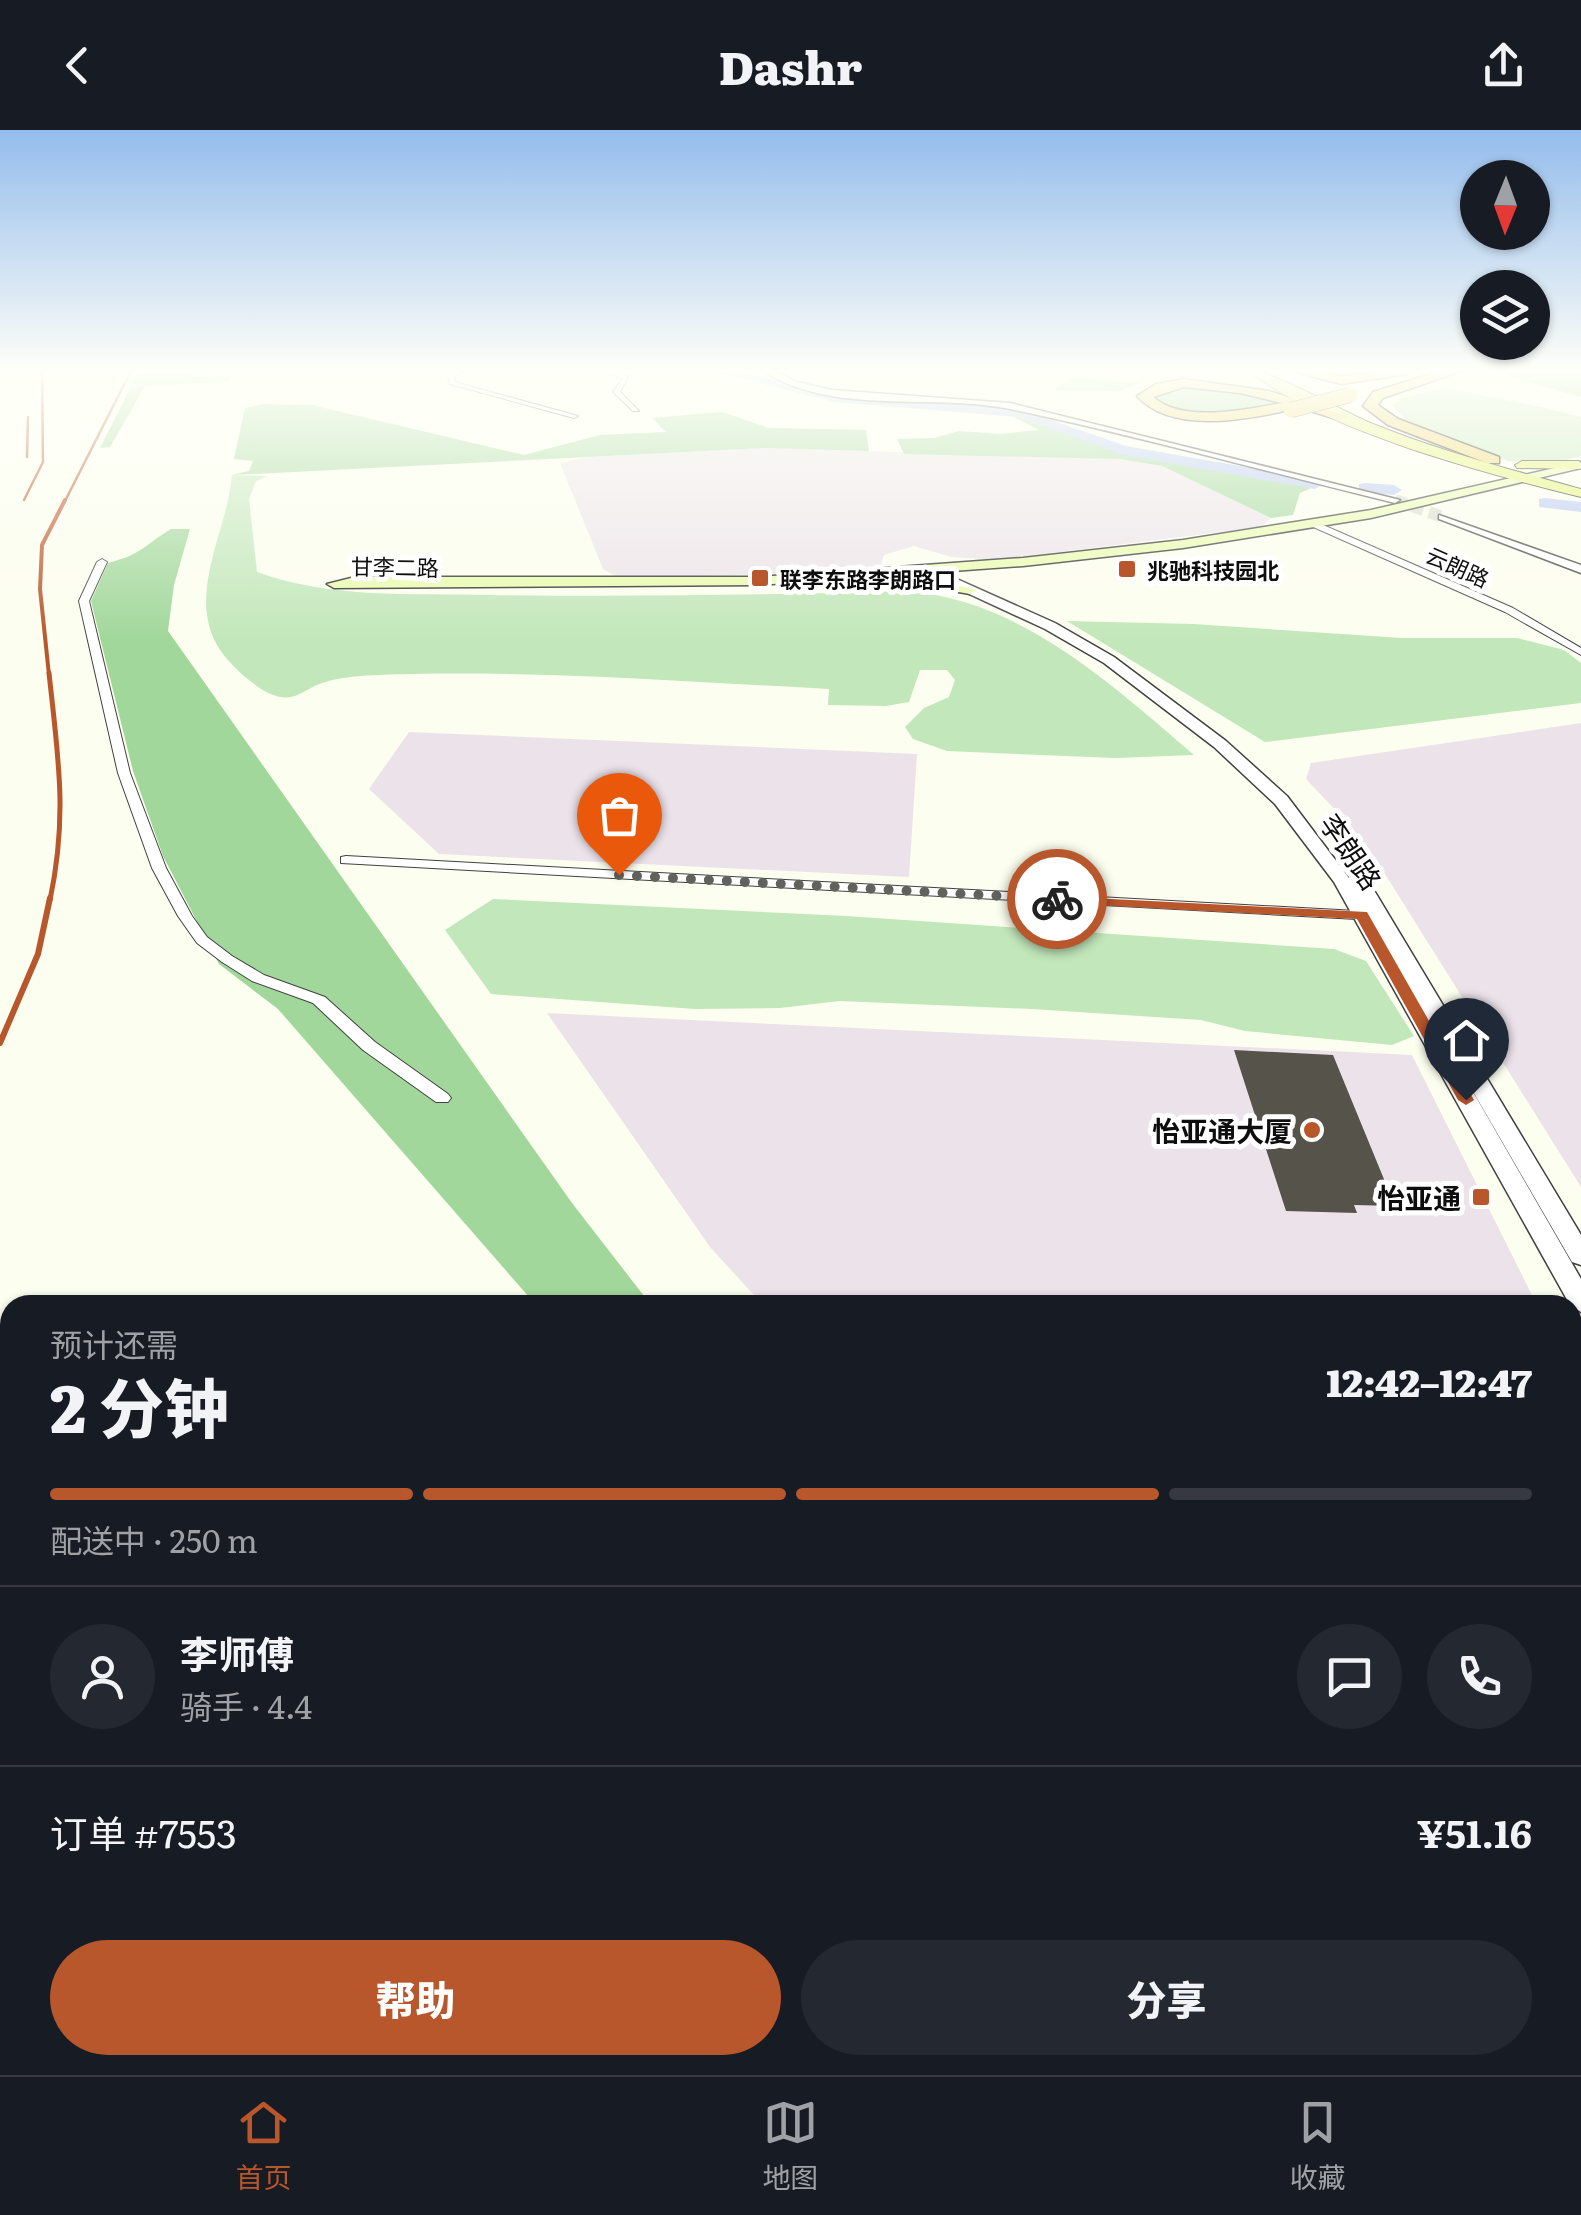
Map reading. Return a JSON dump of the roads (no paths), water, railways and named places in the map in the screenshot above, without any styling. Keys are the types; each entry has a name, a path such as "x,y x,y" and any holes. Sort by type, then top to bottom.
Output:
{"highway":[{"path":"1480,460 1485,462"}],"main road":[{"path":"1478,460 1581,493"},
{"path":"1479,460 1580,467"},
{"path":"1485,462 1498,476 1495,487 1581,493"},
{"name":"甘李二路","path":"1318,526 1098,554 941,572 873,580 696,588 334,584 759,582 941,572 1006,569 1144,555 1407,512 1580,467"},
{"path":"1538,477 1581,485"},
{"path":"992,593 986,580 1006,569"},
{"path":"873,580 932,583 970,590"}],"street":[{"path":"1230,460 1395,500"},
{"path":"1443,517 1581,569"},
{"name":"云朗路","path":"1318,526 1509,610 1581,652"},
{"path":"102,562 84,601 115,735 124,773 159,868 185,916 202,940 227,959 258,978 319,1000 369,1046 442,1098"},
{"name":"李朗路","path":"941,572 970,590 1080,642 1220,744 1302,824 1371,916 1581,1256"},
{"name":"李朗路","path":"941,572 1093,640 1234,741 1271,772 1320,825 1577,1295"},
{"path":"346,860 1371,916"}],"waterway":[{"path":"1178,460 1315,484"},
{"path":"1365,488 1394,490"},
{"path":"1545,503 1581,507"}],"tunnel":[{"path":"1402,503 1395,500 1443,517"}],"railway":[{"path":"24,500 43,460"},
{"path":"64,503 86,460"},
{"path":"49,675 40,589 42,545 65,500"},
{"path":"49,673 60,813 50,900"},
{"path":"0,1043 38,954 50,898"}],"place":[{"name":"兆驰科技园北","path":"1127,569"},
{"name":"联李东路李朗路口","path":"760,578"},
{"name":"怡亚通大厦","path":"1312,1130"},
{"name":"怡亚通","path":"1481,1197"}]}
